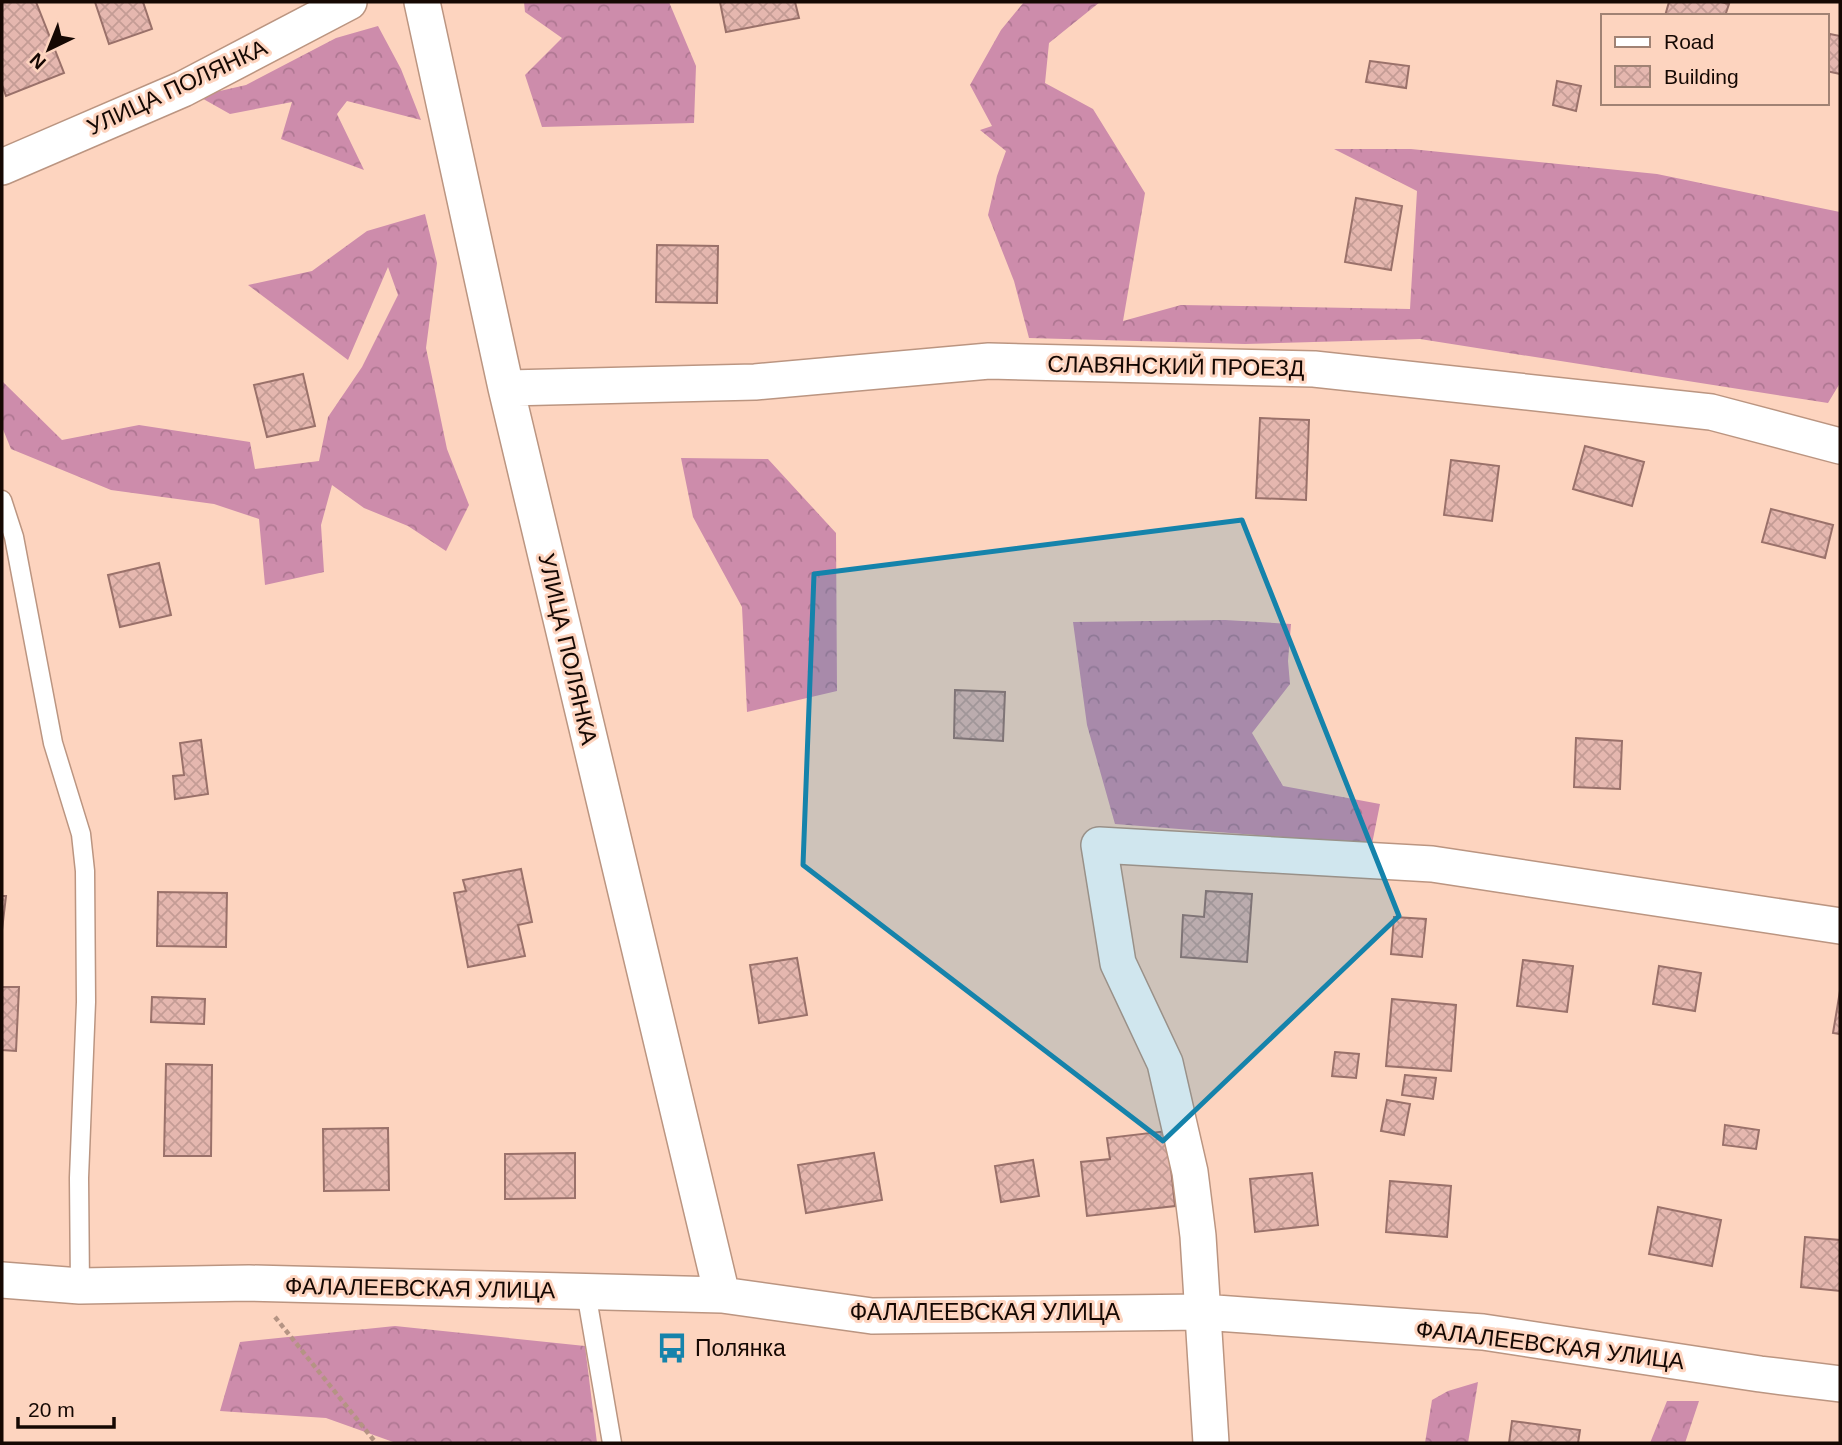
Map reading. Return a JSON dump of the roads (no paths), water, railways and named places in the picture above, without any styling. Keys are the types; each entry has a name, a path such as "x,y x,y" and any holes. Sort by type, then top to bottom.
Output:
{"street":[{"name":"УЛИЦА ПОЛЯНКА","path":"2,167 183,89 349,2"},
{"name":"УЛИЦА ПОЛЯНКА","path":"422,2 506,388 722,1295"},
{"name":"СЛАВЯНСКИЙ ПРОЕЗД","path":"506,388 755,382 989,361 1314,369 1711,412 1840,446"},
{"path":"1211,1443 1198,1236 1190,1171 1165,1063 1118,963 1099,845 1432,864 1840,926"},
{"name":"ФАЛАЛЕЕВСКАЯ УЛИЦА","path":"2,1280 80,1286 249,1283 722,1295 873,1316 1202,1312 1483,1332 1840,1384"}],"lane":[{"path":"2,500 14,537 53,743 81,834 85,872 86,1002 79,1178 80,1286"},
{"path":"586,1292 612,1443"}],"place":[{"name":"Полянка","path":"672,1348"}]}
